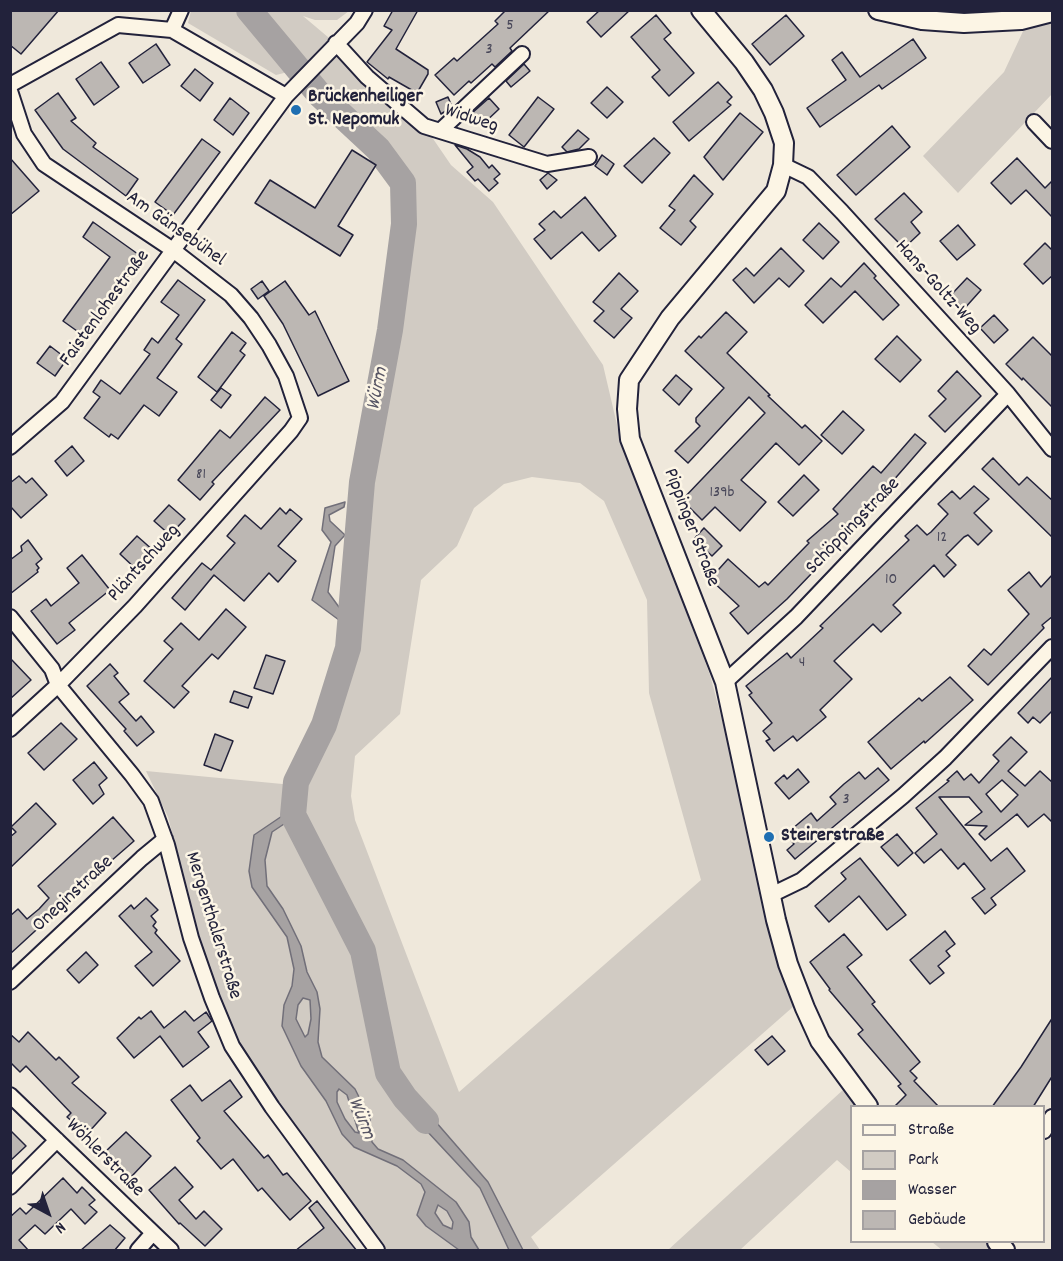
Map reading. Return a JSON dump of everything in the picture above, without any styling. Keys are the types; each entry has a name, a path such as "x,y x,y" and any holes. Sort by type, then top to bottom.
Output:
{"main road":[{"name":"Pippinger Straße","path":"701,10 744,62 763,90 774,113 783,143 783,165 776,191 670,318 629,380 627,409 630,439 724,682 788,964 804,1008 820,1041 867,1105"},
{"path":"878,10 922,20 964,23 1021,20 1053,12"}],"street":[{"path":"172,30 181,10"},
{"name":"Faistenlohestraße","path":"10,447 62,402 286,96 357,23 365,10"},
{"path":"10,85 118,25 172,30 286,96"},
{"name":"Widweg","path":"336,43 367,76 424,126 547,164 589,157"},
{"path":"441,130 522,54"},
{"name":"Am Gänsebühel","path":"10,91 24,134 44,164 174,250 231,295 269,345 286,376 300,418"},
{"path":"1034,122 1053,141"},
{"name":"Hans-Goltz-Weg","path":"783,165 808,177 1008,394 1053,449"},
{"name":"Schöppingstraße","path":"724,682 796,617 1008,394"},
{"name":"Pläntschweg","path":"10,729 58,686 135,606 291,431 300,418"},
{"name":"Mergenthalerstraße","path":"10,617 52,669 58,686 151,801 165,839 191,938 232,1046 278,1116 377,1251"},
{"path":"771,895 801,880 903,796 945,758 1053,647"},
{"name":"Oneginstraße","path":"10,982 125,873 165,839"},
{"name":"Wöhlerstraße","path":"10,1095 171,1251"},
{"path":"10,1187 57,1140"},
{"path":"138,1251 152,1234"}],"green space":[{"path":"191,11 349,11 337,20 315,20 303,16 412,108 451,165 493,202 603,365 618,429 710,675 739,783 768,921 794,1006 531,1237 540,1250 384,1250 232,1036 205,959 168,817 146,771 293,785 320,730 349,644 357,515 380,338 403,227 380,149 288,72 276,75 188,23","holes":["532,477 580,483 604,501 647,600 649,693 701,880 459,1092 355,820 351,796 355,756 400,714 421,580 457,546 474,508 504,484"]},
{"path":"1052,21 1052,94 958,193 923,156 1004,72 1025,27"},
{"path":"844,1089 857,1105 850,1105 850,1171 837,1160 740,1250 668,1250"},
{"path":"933,1243 987,1243 995,1250 942,1250"}],"water":[{"path":"345,502 344,507 329,515 330,521 345,535 335,546 328,592 344,614 343,623 312,600 331,542 322,530 325,508"},
{"path":"288,812 290,820 272,832 265,860 267,886 283,909 301,946 307,972 317,992 320,1009 318,1042 322,1057 355,1089 370,1119 372,1142 378,1149 403,1160 456,1202 469,1222 471,1237 479,1250 459,1250 426,1226 417,1215 425,1192 421,1184 397,1166 354,1147 342,1134 326,1101 301,1066 282,1026 284,1005 292,986 294,969 287,937 252,887 249,871 254,835","holes":["303,998 310,1000 311,1019 308,1034 305,1037 296,1019 298,1005","339,1089 347,1095 359,1133 355,1132 345,1119 337,1102","438,1205 447,1211 453,1222 452,1229 443,1225 435,1213"]},
{"path":"409,1091 488,1182 523,1250 509,1250 480,1188 398,1100"}],"building":[{"path":"10,10 59,10 21,54 10,45"},
{"path":"393,10 418,10 396,49 428,70 417,93 389,77 388,79 367,62 392,30 384,26"},
{"path":"506,10 550,10 510,48 512,51 495,67 492,64 454,95 435,75 454,58 457,61 498,24 495,21"},
{"path":"600,10 630,10 601,37 587,22"},
{"path":"656,15 671,33 664,39 694,73 669,96 652,77 660,70 631,37"},
{"path":"786,15 804,36 770,65 752,44"},
{"path":"913,39 926,58 882,89 879,85 820,127 807,108 846,80 832,60 842,52 860,77"},
{"path":"156,44 170,65 143,83 129,63"},
{"path":"101,62 119,87 94,105 76,79"},
{"path":"524,64 530,71 511,87 506,81"},
{"path":"195,69 213,83 200,101 181,86"},
{"path":"718,82 732,97 727,102 731,105 689,141 673,122"},
{"path":"607,87 623,102 607,118 591,103"},
{"path":"58,93 76,118 71,121 96,143 93,147 138,179 126,196 63,149 35,110"},
{"path":"448,97 452,107 441,114 436,102"},
{"path":"538,97 554,109 524,147 509,135"},
{"path":"230,98 249,113 233,135 214,120"},
{"path":"489,98 499,109 482,125 471,114"},
{"path":"740,113 763,132 723,180 704,157"},
{"path":"892,126 910,147 856,195 837,175"},
{"path":"578,130 589,139 579,149 567,152 562,147"},
{"path":"654,138 670,153 642,183 624,166"},
{"path":"202,139 220,152 173,215 155,202"},
{"path":"455,145 480,157 489,168 492,165 500,174 494,179 498,183 489,191 478,179 475,181 467,172 473,167"},
{"path":"352,150 376,165 338,226 353,235 340,256 255,203 270,180 315,208"},
{"path":"602,155 614,164 607,175 595,166"},
{"path":"10,158 39,191 10,215"},
{"path":"1017,158 1045,188 1053,180 1053,218 1026,190 1011,204 991,183"},
{"path":"548,173 557,180 547,189 540,180"},
{"path":"694,175 713,194 690,221 696,227 681,245 660,228 675,210 669,206"},
{"path":"904,193 922,212 911,222 920,233 904,248 875,219"},
{"path":"585,197 616,236 599,251 582,232 551,259 534,239 545,230 539,224 554,211 561,218"},
{"path":"93,222 142,257 84,336 63,321 110,257 83,237"},
{"path":"819,223 839,242 823,259 803,240"},
{"path":"958,225 975,245 957,260 940,241"},
{"path":"1045,243 1053,251 1053,275 1043,284 1024,264"},
{"path":"781,248 804,271 789,287 779,278 754,303 733,280 746,268 754,276"},
{"path":"864,263 876,276 874,278 899,305 883,320 855,291 823,323 805,305 831,278 841,287"},
{"path":"619,273 638,291 621,309 632,318 614,338 594,321 604,311 593,302"},
{"path":"967,278 981,290 964,309 950,296"},
{"path":"178,280 205,300 176,339 182,344 157,378 177,392 159,416 144,405 118,439 111,434 109,437 84,418 100,397 93,392 101,380 120,394 150,354 144,350 152,338 158,343 179,315 161,302"},
{"path":"262,281 269,291 258,299 251,289"},
{"path":"285,281 309,315 315,311 349,381 318,396 283,324 264,296"},
{"path":"726,312 747,332 727,353 802,428 805,425 822,441 799,465 776,443 741,480 766,502 740,531 715,507 702,520 682,500 765,413 749,397 688,463 675,451 700,426 696,418 724,388 685,351"},
{"path":"994,315 1008,330 994,343 980,328"},
{"path":"232,332 246,343 240,351 245,355 217,392 198,377"},
{"path":"897,336 921,360 900,382 875,359"},
{"path":"1033,337 1053,357 1053,408 1006,364"},
{"path":"50,346 67,359 55,376 37,363"},
{"path":"957,371 981,396 945,432 929,416 946,399 938,391"},
{"path":"676,375 692,389 679,405 663,390"},
{"path":"221,388 231,395 221,408 211,400"},
{"path":"265,397 280,410 212,482 214,484 200,500 178,480 220,430 230,438"},
{"path":"843,411 864,430 842,454 821,435"},
{"path":"915,434 926,443 892,482 894,484 840,541 842,544 811,570 813,572 787,599 748,634 730,613 739,606 710,579 728,559 759,587 765,582 768,585 809,543 807,541 838,514 833,509 873,466 881,473"},
{"path":"72,446 84,461 67,476 55,461"},
{"path":"993,458 1019,485 1027,477 1053,501 1053,538 982,469"},
{"path":"804,475 819,490 793,516 778,502"},
{"path":"19,476 26,483 32,478 47,495 21,518 10,506 10,483"},
{"path":"974,486 989,499 974,513 992,531 978,545 968,535 964,537 946,555 956,565 944,577 934,565 893,605 901,613 881,632 873,624 834,661 852,679 820,710 826,717 797,741 793,736 774,751 766,741 770,739 763,731 772,723 749,695 752,693 746,686 787,653 791,658 823,628 820,626 909,540 905,536 917,525 927,535 931,532 948,514 938,504 952,491 960,499"},
{"path":"169,505 185,519 170,535 154,521"},
{"path":"280,508 286,514 290,509 302,519 278,546 296,561 278,582 269,573 244,601 214,575 185,610 172,598 202,563 211,570 235,543 227,536 245,515 261,529"},
{"path":"704,528 722,546 712,556 694,539"},
{"path":"137,536 154,551 137,570 120,554"},
{"path":"28,540 42,559 36,564 39,568 38,572 10,594 10,560 22,551 21,546"},
{"path":"82,555 110,590 69,623 75,630 57,644 31,611 46,599 51,606 79,583 67,568"},
{"path":"1029,572 1041,587 1053,574 1053,616 1042,625 1044,628 988,685 968,666 984,649 991,655 1029,614 1008,590"},
{"path":"226,609 246,627 218,659 212,654 182,686 189,692 174,708 144,681 173,649 164,641 181,623 199,640"},
{"path":"266,655 285,661 273,694 254,688"},
{"path":"10,658 31,680 10,699"},
{"path":"110,664 118,673 114,676 129,694 119,702 136,721 141,716 154,732 137,746 124,731 126,729 87,686"},
{"path":"1053,676 1053,710 1040,723 1033,717 1028,723 1018,713"},
{"path":"950,677 973,700 925,743 924,741 891,769 868,742 919,698 922,701"},
{"path":"234,691 252,697 248,708 230,702"},
{"path":"61,723 77,739 44,770 28,753"},
{"path":"215,734 233,741 221,771 204,765"},
{"path":"1011,737 1027,752 1008,771 1025,786 1040,771 1053,783 1053,823 1044,814 1028,827 1017,814 985,840 979,834 987,826 965,825 982,812 969,797 939,797 991,861 1007,848 1025,871 991,898 996,905 985,914 972,898 985,889 964,863 958,869 941,849 924,863 915,853 937,834 916,808 949,781 947,780 957,771 964,780 971,774 979,783 999,761 993,755","holes":["1002,780 1018,795 1001,812 986,794"]},
{"path":"94,762 107,778 99,785 104,794 93,804 73,780"},
{"path":"878,768 889,780 795,859 787,850 794,844 786,834 811,813 817,821 836,804 830,797 859,772 865,779"},
{"path":"798,769 809,782 789,799 775,783 784,775 787,779"},
{"path":"36,803 56,824 10,868 10,837 16,832 11,827"},
{"path":"113,817 134,841 57,908 59,909 10,954 10,916 18,909 27,919 39,909 49,898 38,886"},
{"path":"897,834 913,853 898,866 881,847"},
{"path":"860,858 906,915 887,930 859,896 829,922 815,906 846,879 841,873"},
{"path":"146,898 158,910 151,916 156,922 153,926 157,930 155,933 180,961 153,986 135,966 152,952 119,916 131,905 134,909"},
{"path":"945,931 955,944 946,951 950,956 938,966 944,973 930,984 910,960"},
{"path":"844,934 862,955 847,967 875,1002 872,1004 920,1062 910,1071 917,1078 914,1081 937,1105 896,1105 906,1095 898,1086 901,1084 858,1034 863,1030 829,990 810,962"},
{"path":"86,952 98,965 79,983 67,970"},
{"path":"151,1011 164,1028 185,1011 194,1021 206,1012 212,1021 198,1032 209,1047 183,1067 160,1036 134,1058 117,1038 139,1017 141,1019"},
{"path":"1053,1017 1053,1075 1034,1105 993,1105"},
{"path":"28,1032 56,1060 59,1057 79,1077 72,1083 106,1113 87,1134 67,1117 71,1113 26,1066 20,1072 10,1062 10,1034 19,1042"},
{"path":"772,1036 785,1051 768,1065 755,1050"},
{"path":"230,1080 242,1097 224,1111 264,1158 268,1155 283,1175 287,1173 311,1201 290,1220 262,1188 258,1191 233,1159 221,1169 197,1141 200,1138 171,1100 190,1085 202,1101"},
{"path":"10,1130 26,1146 10,1161"},
{"path":"126,1132 151,1156 131,1177 105,1152"},
{"path":"175,1167 193,1187 179,1200 196,1219 204,1211 222,1229 205,1246 179,1224 149,1190"},
{"path":"63,1178 77,1193 82,1187 95,1200 89,1205 97,1212 85,1224 71,1209 45,1234 35,1225 19,1240 29,1251 10,1251 10,1217 20,1208 26,1214"},
{"path":"317,1201 357,1251 295,1251 324,1228 309,1208"},
{"path":"110,1225 125,1238 114,1251 80,1251"}],"waterway":[{"name":"Würm","path":"249,10 319,94 378,149 403,183 404,224 390,330 362,482 348,648 324,725 296,782 293,815 363,951 388,1073 405,1098 426,1121"}],"place":[{"name":"Brückenheiliger St. Nepomuk","path":"296,110"},
{"name":"Steirerstraße","path":"769,837"}]}
